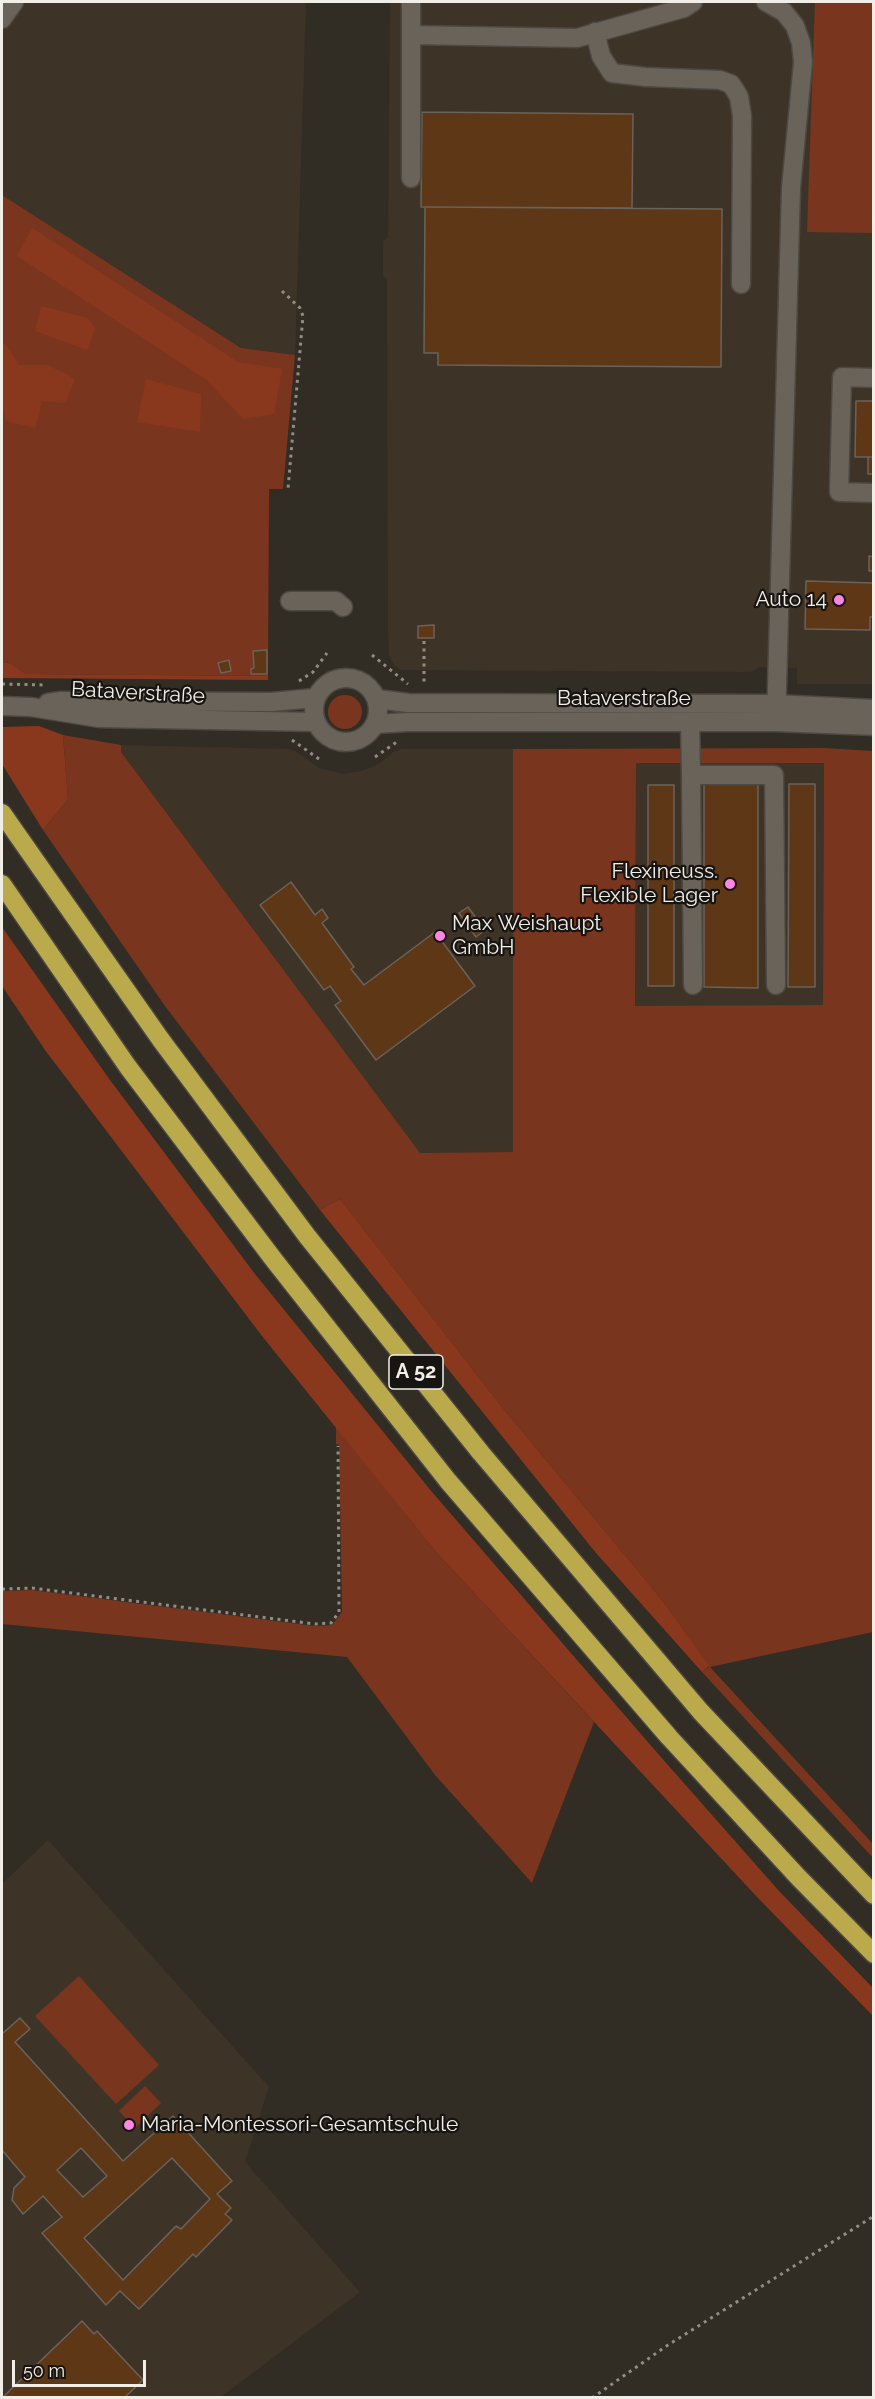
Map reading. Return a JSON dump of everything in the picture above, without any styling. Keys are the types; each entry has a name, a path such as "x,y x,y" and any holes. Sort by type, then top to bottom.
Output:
{"highway":[{"name":"A 52","path":"2,813 154,1031 300,1226 474,1444 701,1712 873,1895"},
{"name":"A 52","path":"2,884 135,1077 274,1260 448,1481 669,1737 799,1878 873,1954"}],"street":[{"path":"2,20 14,2"},
{"path":"411,2 411,178"},
{"path":"411,35 577,38 684,9 693,2"},
{"path":"766,2 784,12 795,26 801,43 803,62 791,188 776,713"},
{"path":"595,32 601,56 612,73 720,80 731,84 735,90 739,97 742,116 741,284"},
{"path":"873,378 842,377 839,492 873,493"},
{"path":"290,601 336,601 343,607"},
{"path":"348,677 360,680 370,688 377,699 379,712 375,724 368,734 358,741 347,743 334,741 322,734 315,722 313,710 315,698 324,686 336,679 348,677"},
{"name":"Bataverstraße","path":"2,706 32,706 61,701 271,702 315,698"},
{"name":"Bataverstraße","path":"377,699 420,703 776,713 873,726"},
{"name":"Bataverstraße","path":"32,706 99,718 315,722"},
{"name":"Bataverstraße","path":"375,724 690,722 776,713 873,709"},
{"path":"690,722 693,986"},
{"path":"691,775 774,775 776,985"}],"path":[{"path":"282,291 300,308 303,316 288,489"},
{"path":"372,655 408,684 424,684 424,641"},
{"path":"2,1589 32,1588 315,1624 331,1623 339,1612 338,1446"},
{"path":"592,2397 668,2345 873,2216"}],"shaded area":[{"path":"2,2 306,2 295,355 241,348 2,195"},
{"path":"390,2 873,2 873,684 797,684 797,668 760,667 750,672 401,670 394,665 389,655 388,635 387,279 383,276 383,241 388,238"},
{"path":"815,2 873,2 873,233 807,232"},
{"path":"2,195 241,348 295,355 283,489 269,489 268,676 26,674 10,663 2,662"},
{"path":"32,228 238,362 282,369 274,414 243,419 207,380 17,256"},
{"path":"41,306 88,318 95,329 87,350 35,331"},
{"path":"5,343 19,365 48,365 75,379 65,403 42,401 35,428 6,421 2,404 2,345"},
{"path":"146,379 201,394 200,432 137,422"},
{"path":"268,655 268,680 2,678 2,662 10,663 26,674 267,676"},
{"path":"345,695 357,700 362,712 357,724 345,729 333,724 328,712 333,700"},
{"path":"39,726 63,735 68,799 43,830 2,764 2,727"},
{"path":"63,735 121,745 121,752 420,1153 513,1152 513,749 824,748 873,751 873,1632 710,1667 873,1844 873,1858 702,1672 709,1667 662,1600 502,1407 340,1199 320,1210 165,1006 43,830 68,799","holes":["636,763 824,763 823,1005 635,1006"]},
{"path":"121,745 288,749 295,751 319,768 343,774 361,771 379,764 393,752 402,749 513,749 513,1152 420,1153 121,752"},
{"path":"636,763 824,763 823,1006 635,1006"},
{"path":"2,927 110,1080 255,1274 432,1492 653,1748 779,1891 873,1988 873,2016 758,1898 436,1552 262,1336 45,1050 2,986"},
{"path":"340,1199 502,1407 662,1600 709,1666 702,1672 596,1553 320,1210"},
{"path":"336,1427 436,1552 594,1722 532,1883 435,1775 347,1657 2,1624 2,1591 32,1590 315,1626 332,1625 342,1612 339,1445 336,1444"},
{"name":"Maria-Montessori-Gesamtschule","path":"48,1840 269,2087 245,2162 360,2292 221,2397 2,2398 2,1884"},
{"path":"79,1976 159,2065 116,2104 35,2016"},
{"path":"145,2086 161,2103 135,2128 119,2111"}],"building":[{"path":"422,112 633,114 632,208 421,207"},
{"path":"425,207 722,209 721,367 438,365 438,353 424,353"},
{"path":"856,401 874,401 874,457 855,457"},
{"path":"868,457 874,457 874,474 868,474"},
{"path":"869,556 874,557 874,571 869,571"},
{"name":"Auto 14","path":"806,581 874,583 874,617 870,617 870,630 805,629"},
{"path":"434,625 434,638 418,638 418,626"},
{"path":"267,650 267,674 251,674 251,669 254,668 253,651"},
{"path":"229,660 231,671 221,673 218,663"},
{"path":"704,784 758,784 758,988 704,987"},
{"path":"789,784 815,784 815,987 788,987"},
{"path":"648,785 674,785 674,986 648,986"},
{"path":"291,882 315,915 322,909 328,918 322,923 354,967 351,969 364,985 435,932 475,986 376,1060 335,1005 341,1001 330,986 324,990 260,905"},
{"path":"468,907 485,930 476,937 459,913"},
{"name":"Maria-Montessori-Gesamtschule","path":"20,2018 30,2029 15,2042 123,2161 173,2116 232,2181 217,2194 231,2208 225,2214 232,2220 196,2257 193,2254 139,2309 120,2291 106,2305 42,2233 62,2217 43,2196 23,2214 12,2200 14,2188 25,2177 2,2150 2,2034","holes":["81,2148 107,2176 83,2197 57,2170","172,2158 210,2199 181,2229 176,2226 123,2280 84,2238"]},
{"path":"82,2321 94,2334 97,2331 143,2380 124,2398 2,2398"}],"place":[{"name":"Auto 14","path":"839,600"},
{"name":"Flexineuss. Flexible Lager","path":"730,884"},
{"name":"Max Weishaupt GmbH","path":"440,936"},
{"name":"Maria-Montessori-Gesamtschule","path":"129,2125"}]}
